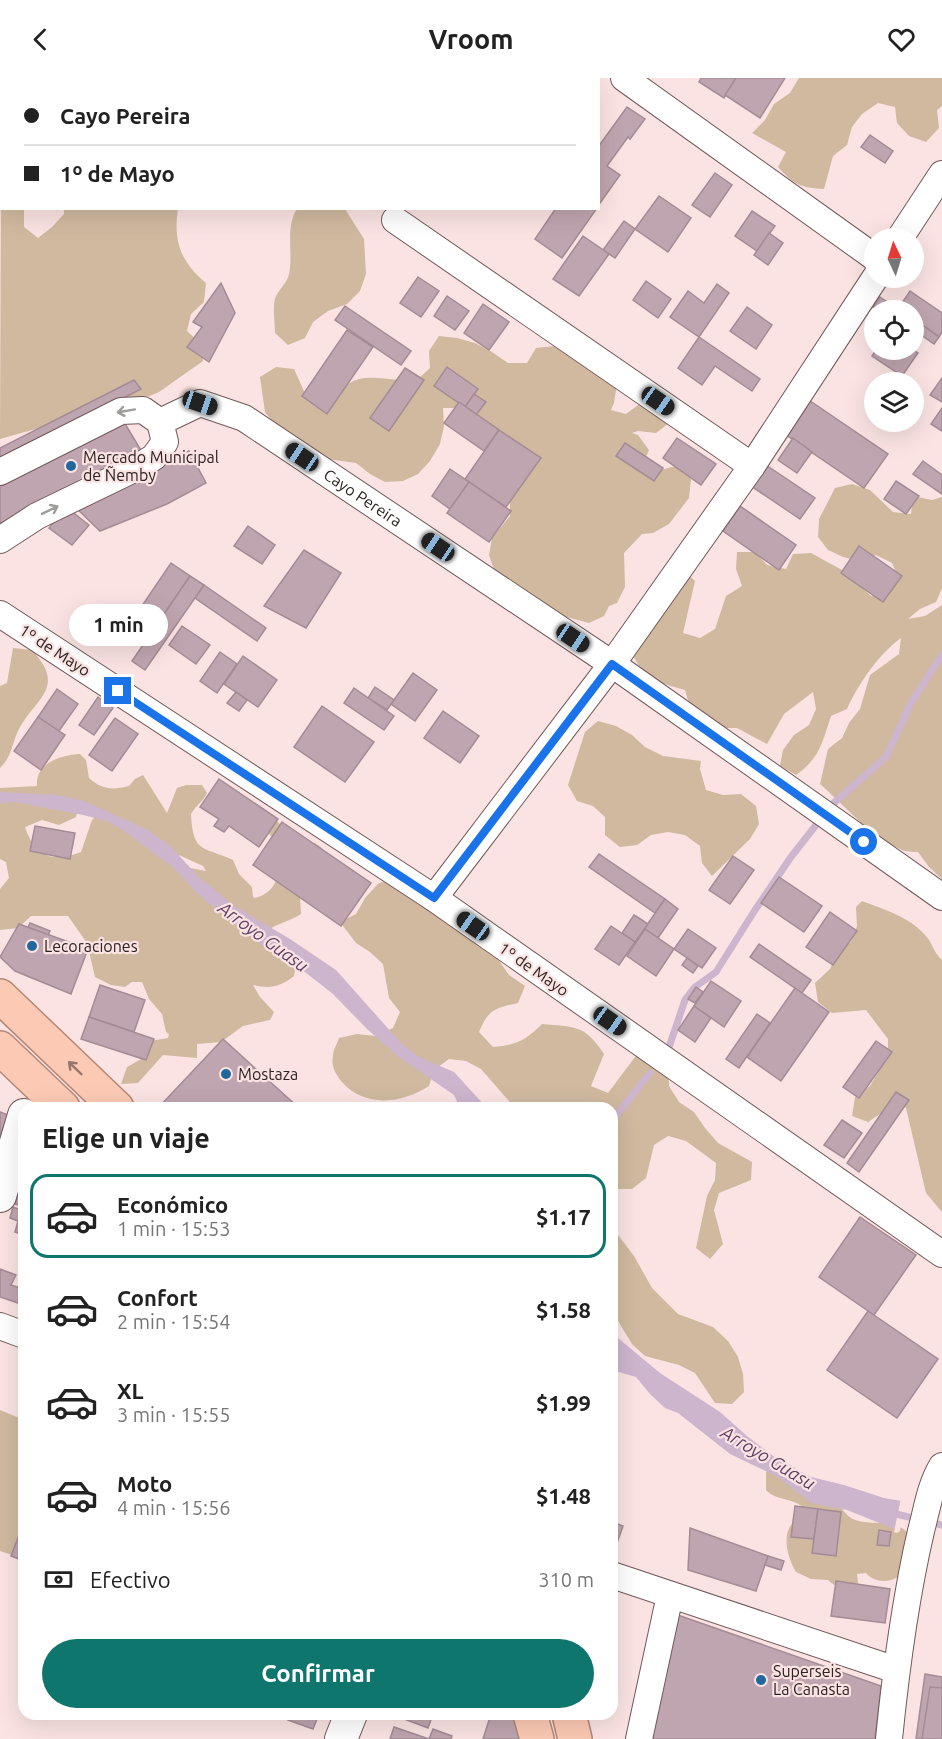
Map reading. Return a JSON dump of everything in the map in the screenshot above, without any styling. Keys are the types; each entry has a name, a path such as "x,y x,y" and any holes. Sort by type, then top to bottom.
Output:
{"highway":[{"path":"0,996 111,1102"},
{"path":"9,1057 57,1102"},
{"path":"532,1720 537,1739"},
{"path":"570,1720 574,1739"}],"street":[{"path":"624,78 864,250"},
{"path":"907,228 942,174"},
{"path":"395,220 752,466"},
{"path":"434,898 612,664 752,466 868,288"},
{"name":"Cayo Pereira","path":"160,422 200,403 244,418 612,664 942,897"},
{"path":"0,472 121,411 143,410 160,422 165,442 154,457 37,516 0,540"},
{"name":"1º de Mayo","path":"0,614 434,898 942,1254"},
{"path":"9,1057 25,1091 25,1102"},
{"path":"0,1196 18,1135"},
{"path":"0,1326 18,1333"},
{"path":"889,1739 896,1670 913,1566 938,1473"},
{"path":"618,1577 896,1670"},
{"path":"639,1739 670,1595"},
{"path":"342,1739 349,1720"}],"shaded area":[{"path":"799,78 942,78 942,106 937,110 939,128 926,142 909,136 897,123 895,107 878,103 862,114 852,127 847,145 833,156 824,189 803,186 793,181 778,167 786,152 752,133 765,120 774,104 790,93"},
{"path":"1,210 24,210 24,227 38,238 52,227 64,214 64,210 178,210 177,232 181,250 190,267 206,283 204,302 191,314 187,331 200,343 203,361 159,392 142,399 0,439"},
{"path":"296,210 346,210 364,239 366,274 360,291 347,304 328,311 313,322 305,338 288,345 275,333 274,304 289,273 290,230"},
{"path":"439,336 475,343 508,363 527,363 536,348 555,346 617,383 611,410 626,414 641,403 669,423 656,433 638,431 632,433 638,435 649,450 642,466 645,474 676,466 691,479 689,498 669,524 653,533 642,534 624,553 625,587 617,603 609,606 604,616 589,623 555,614 496,575 489,555 492,538 510,516 510,497 496,448 461,408 443,408 444,426 440,444 430,461 418,474 403,481 385,482 356,463 320,458 276,426 265,412 260,377 276,367 294,369 309,402 328,405 338,392 357,380 378,378 417,380 430,368 429,351"},
{"path":"852,484 870,490 893,512 911,514 913,496 932,500 942,497 942,588 936,602 920,609 908,619 925,616 942,605 942,879 918,852 902,850 878,836 820,784 828,749 842,738 849,723 860,709 870,675 899,654 901,638 870,670 847,709 831,716 815,756 796,775 780,766 783,750 794,735 809,725 816,709 813,692 784,714 767,744 737,728 720,728 690,707 685,690 658,682 646,674 631,651 681,567 695,581 683,633 700,638 715,629 726,596 742,586 736,569 737,552 755,552 767,565 786,569 793,554 811,553 844,571 871,596 889,593 899,579 892,563 876,555 860,561 843,557 828,550 818,537 819,519 835,488"},
{"path":"13,648 32,650 42,663 48,684 18,731 9,755 0,768 0,686 7,683"},
{"path":"598,721 616,726 632,735 645,747 663,756 701,761 700,769 706,790 723,795 741,794 756,806 759,824 750,839 712,876 702,863 700,846 685,835 668,832 651,835 637,845 620,847 605,835 605,817 593,806 577,801 568,785 585,732"},
{"path":"80,754 86,760 89,778 103,787 129,786 143,775 167,813 177,788 186,785 202,785 207,793 191,814 194,836 202,847 233,860 239,874 252,887 255,898 270,889 278,876 277,850 270,835 262,826 274,818 298,843 315,843 322,848 324,856 300,897 301,914 268,930 297,959 294,976 284,983 270,987 253,985 260,997 274,1012 270,1020 243,1026 221,1042 197,1044 197,1058 163,1055 138,1083 121,1084 127,1067 143,1058 150,1041 168,1038 169,1034 166,1032 162,1014 149,999 142,982 132,982 125,987 111,985 95,977 87,943 68,916 31,916 18,928 0,930 0,889 9,878 6,862 0,859 0,788 37,786 37,778 45,766 58,758","holes":["79,805 101,811 92,820 81,852 53,857 39,851 25,827 42,820 59,825 76,817","179,855 203,866 206,871 185,867"]},
{"path":"395,876 488,945 509,975 525,986 518,1003 493,1011 482,1025 479,1032 493,1047 520,1041 542,1024 577,1029 590,1037 604,1054 591,1086 608,1093 641,1049 668,1067 669,1086 679,1102 694,1112 718,1143 752,1162 751,1180 719,1193 714,1210 723,1244 710,1259 696,1248 707,1196 715,1180 716,1163 686,1141 668,1136 654,1145 646,1178 632,1189 618,1189 618,1102 510,1102 481,1069 466,1061 449,1059 434,1070 429,1086 407,1097 372,1099 350,1090 341,1081 335,1072 333,1063 339,1038 357,1034 375,1036 393,1028 400,1012 389,998 383,964 356,943 340,922 356,914 365,898 378,884"},
{"path":"862,901 897,915 920,929 942,960 942,1212 926,1193 906,1108 894,1097 883,1112 868,1122 852,1116 855,1097 870,1086 888,1056 888,1039 866,1010 832,1013 818,1002 815,983 830,969 837,952 851,942 857,926 856,907"},
{"path":"618,1235 634,1256 652,1288 678,1314 713,1327 728,1341 738,1357 743,1374 744,1392 732,1404 715,1403 695,1373 679,1365 645,1356 632,1344 618,1321"},
{"path":"0,1410 18,1418 18,1557 0,1551"},
{"path":"791,1465 830,1496 846,1514 855,1520 891,1524 905,1530 911,1536 907,1562 900,1575 891,1580 880,1581 866,1573 857,1574 858,1583 842,1587 828,1580 811,1579 796,1572 788,1553 788,1532 795,1521 809,1515 795,1502 777,1497 766,1490 766,1472 772,1466"}],"water":[{"path":"0,792 57,795 84,801 148,830 170,846 199,877 233,905 336,970 401,1043 419,1057 454,1072 482,1102 457,1102 454,1095 400,1058 367,1029 333,994 301,969 268,950 239,928 197,893 174,868 124,831 107,821 83,815 15,802 0,803"},
{"path":"618,1338 660,1373 720,1412 777,1459 811,1477 902,1501 897,1530 847,1510 811,1503 778,1477 730,1454 678,1413 665,1408 636,1377 618,1372"}],"pier":[{"path":"901,1498 905,1501 900,1531 897,1533 894,1532"}],"building":[{"path":"701,78 736,78 724,98 699,82"},
{"path":"736,78 785,78 760,118 725,95"},
{"path":"627,107 645,119 630,139 628,137 607,166 620,175 600,203 600,144"},
{"path":"870,135 893,151 885,163 861,147"},
{"path":"715,173 732,185 710,217 692,205"},
{"path":"659,196 691,218 668,252 635,229"},
{"path":"555,210 596,210 562,258 535,239"},
{"path":"752,211 775,226 757,251 735,236"},
{"path":"624,221 635,229 615,258 603,250"},
{"path":"769,233 783,243 768,265 754,255"},
{"path":"583,236 609,254 579,296 553,279"},
{"path":"418,277 439,291 421,317 400,303"},
{"path":"646,281 671,299 658,318 633,300"},
{"path":"221,283 235,313 209,362 187,347 202,327 193,322"},
{"path":"717,284 729,293 699,337 670,317 688,291 704,303"},
{"path":"910,291 923,300 904,300"},
{"path":"447,296 469,311 455,330 434,316"},
{"path":"924,301 942,313 942,332 939,337 924,326"},
{"path":"483,304 509,322 489,350 464,333"},
{"path":"345,306 411,351 401,365 335,320"},
{"path":"747,307 772,325 756,349 730,331"},
{"path":"924,326 939,337 934,344 924,337"},
{"path":"347,330 373,347 327,414 302,396"},
{"path":"699,337 760,379 752,391 715,366 702,385 678,368"},
{"path":"878,360 913,360 905,372 896,372"},
{"path":"447,367 478,389 465,407 434,386"},
{"path":"405,368 424,380 389,431 370,418"},
{"path":"942,378 942,402 930,395"},
{"path":"134,380 141,389 0,461 0,448"},
{"path":"474,394 486,402 476,415 465,407"},
{"path":"800,394 888,454 864,488 776,428"},
{"path":"459,402 499,430 484,451 444,423"},
{"path":"942,408 942,431 931,424"},
{"name":"Mercado Municipal de Ñemby","path":"121,417 142,452 0,524 0,481"},
{"path":"499,430 541,458 506,507 465,479"},
{"path":"677,438 716,464 701,485 663,458"},
{"path":"793,438 812,452 797,473 778,460"},
{"path":"625,443 663,468 654,481 616,456"},
{"path":"189,451 206,483 167,504 100,531 73,505"},
{"path":"923,461 942,475 942,494 913,474"},
{"path":"763,463 815,498 800,519 748,484"},
{"path":"450,469 469,482 450,509 432,496"},
{"path":"896,481 919,496 906,514 884,499"},
{"path":"469,482 511,511 489,542 447,513"},
{"path":"740,506 796,545 779,570 723,531"},
{"path":"66,507 89,525 72,545 49,528"},
{"path":"248,526 275,545 262,564 234,546"},
{"path":"859,546 902,576 883,602 841,573"},
{"path":"304,550 341,573 306,628 264,606"},
{"path":"171,563 190,576 150,635 131,622"},
{"path":"190,576 204,585 145,670 132,661"},
{"path":"204,585 266,628 257,641 195,598"},
{"path":"182,626 210,645 196,664 169,645"},
{"path":"220,652 237,664 217,693 200,681"},
{"path":"243,656 277,680 258,707 224,684"},
{"path":"413,673 437,690 415,721 391,704"},
{"path":"375,687 394,700 387,710 368,698"},
{"path":"354,688 394,716 384,730 344,703"},
{"path":"57,689 78,704 59,731 38,717"},
{"path":"236,692 247,700 239,711 227,703"},
{"path":"98,697 113,708 94,735 79,725"},
{"path":"322,706 374,742 345,782 294,747"},
{"path":"443,711 479,736 460,763 424,738"},
{"path":"38,717 65,735 41,770 14,751"},
{"path":"115,718 138,734 112,771 89,755"},
{"path":"219,779 278,819 259,847 229,826 224,832 214,826 219,819 200,807"},
{"path":"282,822 371,883 341,926 253,865"},
{"path":"35,826 75,833 70,859 30,851"},
{"path":"599,854 665,899 655,913 589,867"},
{"path":"733,856 754,870 730,904 709,890"},
{"path":"779,877 822,906 804,932 761,903"},
{"path":"665,899 678,909 658,938 644,929"},
{"path":"830,912 857,931 833,965 806,947"},
{"path":"634,915 648,924 635,942 622,933"},
{"name":"Lecoraciones","path":"30,923 50,931 33,969 13,961"},
{"path":"19,924 88,949 71,994 15,971 0,957"},
{"path":"611,926 635,942 619,965 595,949"},
{"path":"645,929 674,949 656,976 627,956"},
{"path":"688,929 716,948 702,968 674,949"},
{"path":"759,944 811,980 802,993 750,957"},
{"path":"687,958 698,966 693,973 682,965"},
{"path":"711,981 741,1001 724,1027 694,1006"},
{"path":"100,985 145,1000 134,1032 89,1017"},
{"path":"696,987 703,992 695,1003 688,999"},
{"path":"795,988 829,1012 781,1081 747,1057"},
{"path":"694,1006 711,1018 695,1042 678,1030"},
{"path":"757,1014 770,1023 739,1068 726,1059"},
{"path":"89,1017 154,1039 146,1060 81,1039"},
{"name":"Mostaza","path":"223,1039 292,1102 164,1102"},
{"path":"876,1041 892,1052 859,1098 843,1087"},
{"path":"896,1092 909,1100 859,1172 847,1163"},
{"path":"0,1112 8,1115 0,1136"},
{"path":"842,1120 862,1133 844,1158 824,1145"},
{"path":"13,1207 18,1209 18,1221 10,1218"},
{"path":"860,1217 916,1255 874,1315 819,1277"},
{"path":"0,1269 16,1275 11,1285 18,1287 18,1303 0,1297"},
{"path":"868,1311 938,1359 897,1418 827,1370"},
{"path":"795,1506 818,1509 814,1539 791,1537"},
{"path":"818,1509 841,1512 836,1556 812,1553"},
{"path":"618,1524 623,1526 618,1540"},
{"path":"690,1528 768,1556 756,1591 688,1570"},
{"path":"879,1530 891,1532 889,1546 877,1545"},
{"path":"18,1538 18,1559 11,1556"},
{"path":"768,1556 784,1561 781,1570 765,1565"},
{"path":"836,1581 890,1589 885,1623 831,1616"},
{"name":"Superseis La Canasta","path":"672,1613 881,1686 875,1739 651,1739"},
{"path":"925,1674 942,1677 942,1739 916,1739"},
{"path":"930,1687 942,1688 942,1739 922,1739"},
{"path":"288,1720 317,1720 313,1729"},
{"path":"407,1720 431,1720 428,1728"},
{"path":"489,1720 516,1720 524,1739 483,1739"},
{"path":"394,1727 429,1739 390,1739"},
{"path":"433,1729 452,1736 451,1739 429,1739"}],"waterway":[{"path":"827,809 886,757 911,703 942,655"},
{"path":"667,1053 685,1000 695,987 716,972 791,857 816,825"},
{"path":"618,1113 650,1073"},
{"name":"Arroyo Guasu","path":"892,1513 942,1525"}],"place":[{"name":"Mercado Municipal de Ñemby","path":"71,466"},
{"name":"Lecoraciones","path":"32,946"},
{"name":"Mostaza","path":"226,1074"},
{"name":"Superseis La Canasta","path":"761,1680"}],"route":[{"path":"118,691 434,898 612,664 864,842"}]}
